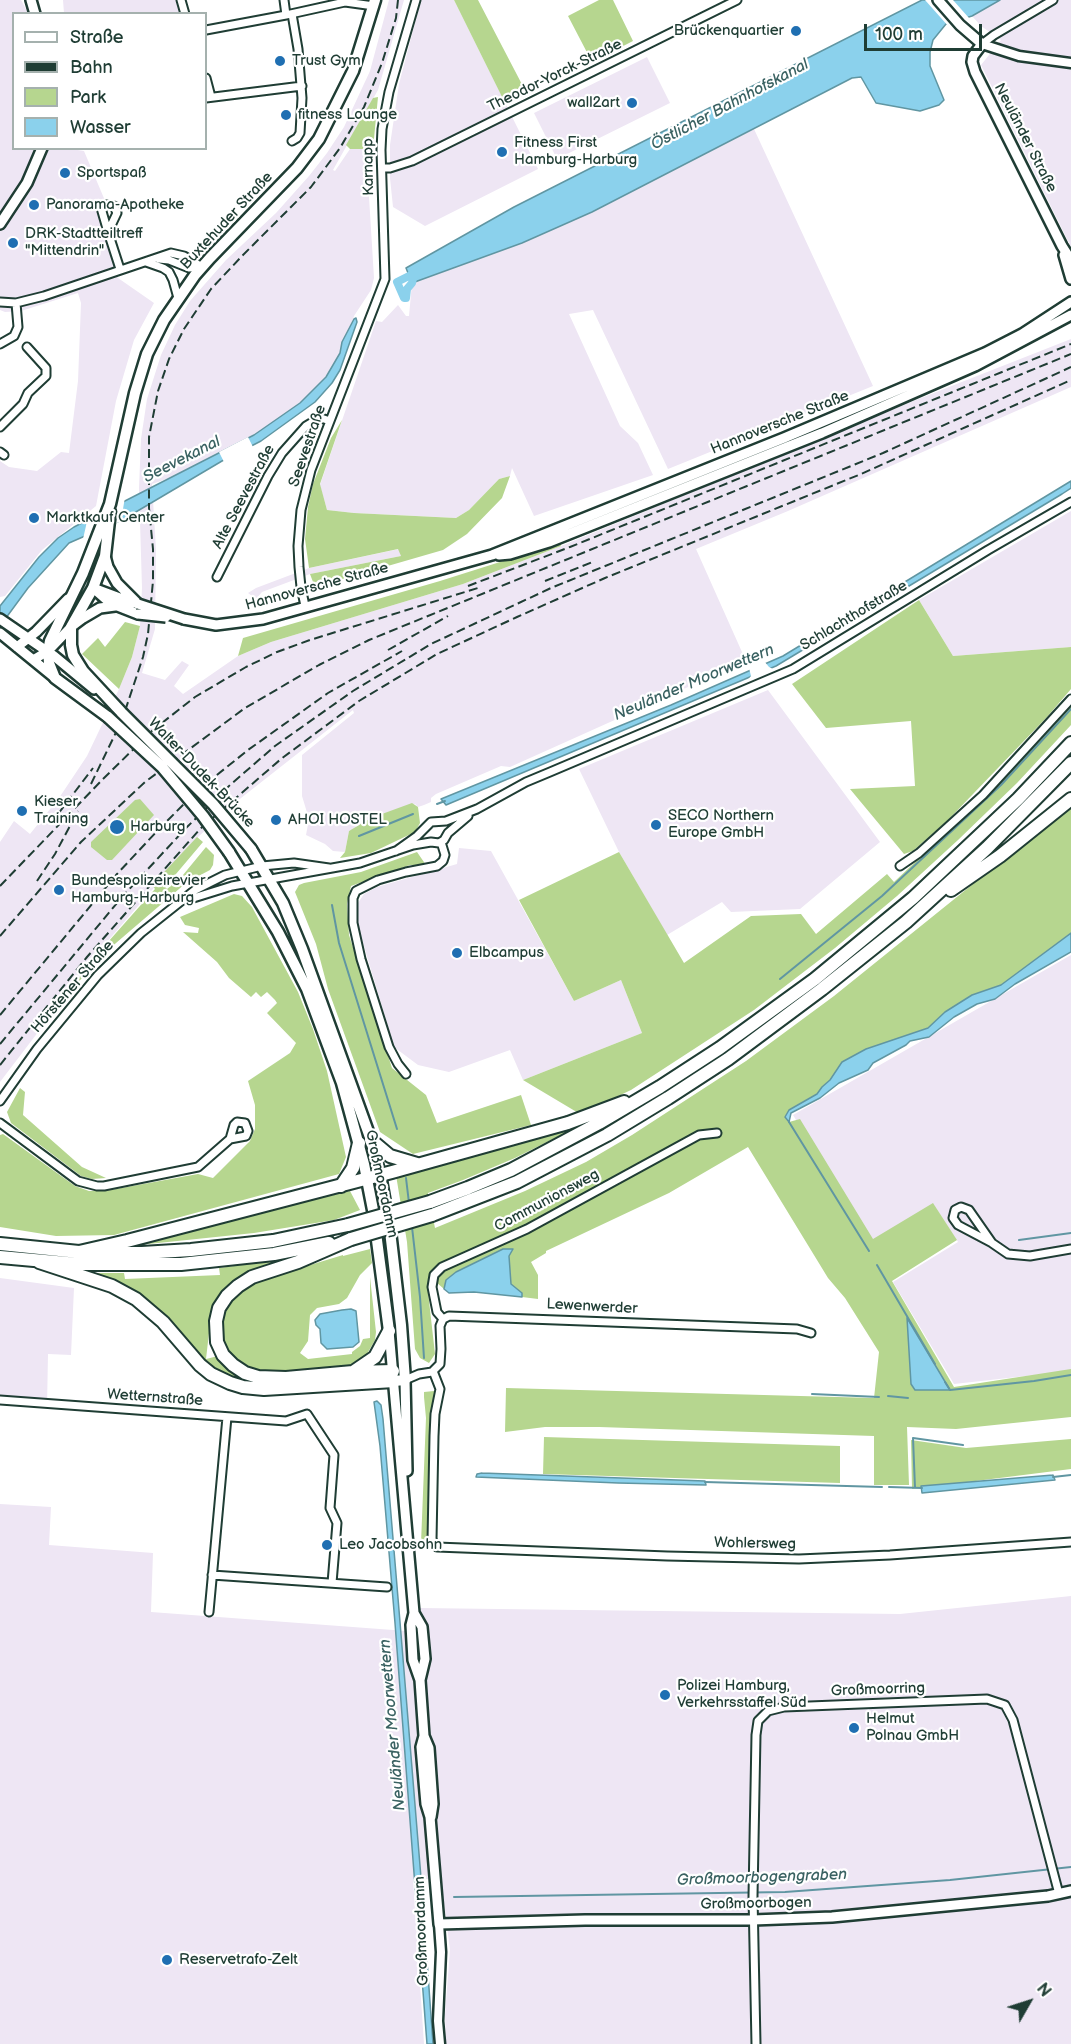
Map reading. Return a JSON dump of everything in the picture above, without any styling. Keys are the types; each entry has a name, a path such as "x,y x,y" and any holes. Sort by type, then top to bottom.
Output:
{"highway":[{"path":"0,1244 79,1252 121,1253 191,1250 273,1241 348,1225 430,1202 511,1170 599,1124 660,1087 768,1014 873,933 913,898 978,838 1071,742"},
{"path":"906,922 987,848 1071,763"},
{"path":"0,1257 39,1262 122,1266 189,1264 274,1254 351,1239 432,1215 517,1182 607,1135 668,1098 776,1024 906,922 1000,856 1071,799"},
{"path":"79,1252 341,1186 568,1122 660,1087"},
{"path":"341,1186 353,1168 365,1142 390,1156 418,1164"},
{"path":"351,1239 298,1262 245,1281 223,1301 217,1314 215,1328 217,1342 223,1355 233,1365 251,1375 266,1378 353,1372 399,1376"},
{"path":"39,1262 112,1286 136,1299 163,1322 200,1365 211,1374 230,1383 264,1389 399,1376"},
{"path":"353,1372 375,1357 389,1331"}],"main road":[{"path":"938,0 960,25 982,44"},
{"name":"Buxtehuder Straße","path":"83,573 104,530 140,373 155,336 178,298 202,267 311,151 350,79 374,3"},
{"name":"Neuländer Straße","path":"982,44 973,57 975,72 1071,260"},
{"path":"0,224 27,183 41,150"},
{"name":"Neuländer Straße","path":"1062,246 1071,279"},
{"name":"Hannoversche Straße","path":"115,606 211,625 228,624 263,619 492,555 784,438 985,353 1014,339 1071,302"},
{"name":"Hannoversche Straße","path":"492,555 510,554 549,542 822,433 975,366 1071,315"},
{"name":"Buxtehuder Straße","path":"93,588 105,556 104,530"},
{"path":"105,556 114,579 138,609"},
{"path":"56,678 49,663 50,641 83,573 102,598 115,606"},
{"path":"11,627 17,647 70,597 82,590 93,588 138,609"},
{"path":"71,627 93,588"},
{"path":"33,660 48,651 71,627 99,608 115,606"},
{"name":"Walter-Dudek-Brücke","path":"0,619 48,651 113,705"},
{"name":"Walter-Dudek-Brücke","path":"71,627 71,650 76,662 113,705 213,804 251,849 262,866"},
{"name":"Walter-Dudek-Brücke","path":"1,634 108,717 146,750 171,776 203,816 241,870"},
{"name":"Großmoordamm","path":"262,866 286,909 303,949 365,1142 367,1179 377,1234 389,1331 399,1376"},
{"name":"Großmoordamm","path":"241,870 283,942 313,1002 342,1083 380,1175 396,1276 399,1376 414,1613 411,1625 412,1646 413,1660 420,1680 424,1736 421,1753 426,1804 430,1817 439,1924"},
{"name":"Großmoordamm","path":"414,1613 422,1627 425,1659 420,1680"},
{"name":"Großmoordamm","path":"424,1736 429,1748 434,1804 430,1817"},
{"path":"421,1753 430,1762"},
{"name":"Großmoorbogen","path":"439,1924 596,1920 753,1920 884,1912 1071,1891"}],"street":[{"path":"284,0 289,15 302,86 300,133 292,141"},
{"name":"Karnapp","path":"377,301 385,279 386,268 381,168 382,129 385,109 416,0"},
{"name":"Theodor-Yorck-Straße","path":"381,168 390,168 412,161 737,0"},
{"path":"982,44 1053,0"},
{"path":"207,30 345,2 374,3"},
{"path":"982,44 1019,56 1071,63"},
{"path":"208,97 302,86"},
{"path":"108,232 120,269"},
{"path":"0,302 16,303 44,296 153,259 166,259 189,268 202,267"},
{"path":"144,262 169,272 178,298"},
{"name":"Seevestraße","path":"305,606 299,567 299,527 305,491 315,459 377,301"},
{"path":"0,344 18,338 16,303"},
{"path":"0,427 23,404 28,393 46,376 46,368 27,347"},
{"name":"Alte Seevestraße","path":"217,577 282,453 306,426 321,418 330,421"},
{"name":"Schlachthofstraße","path":"249,883 360,863 430,842 441,842 446,838 447,832 477,809 526,782 793,669 1071,502"},
{"path":"900,866 919,853 983,795 1071,699"},
{"name":"Schlachthofstraße","path":"396,851 417,836 433,820 441,822 477,809"},
{"path":"441,822 446,826 447,832"},
{"path":"425,828 425,834 430,842"},
{"path":"406,1074 389,1047 361,958 353,923 352,898 356,891 378,880 438,866 445,855 441,842"},
{"name":"Schlachthofstraße","path":"241,870 294,864 329,868"},
{"name":"Hörstener Straße","path":"0,1101 79,995 141,933 208,882 241,870"},
{"name":"Hörstener Straße","path":"180,903 213,891 249,883"},
{"path":"0,1124 78,1181 97,1186 191,1169 206,1161 230,1139"},
{"name":"Communionsweg","path":"443,1319 437,1312 432,1287 434,1275 442,1267 527,1229 699,1135 717,1133"},
{"path":"992,1242 958,1225 953,1218 955,1210 961,1207 969,1210 992,1242 1002,1251 1019,1256 1071,1249"},
{"name":"Lewenwerder","path":"443,1319 453,1315 546,1318 797,1329 811,1333"},
{"path":"399,1376 433,1371 441,1360 439,1331 443,1319"},
{"name":"Wohlersweg","path":"433,1371 440,1389 435,1414 432,1540 437,1547 799,1559 1071,1542"},
{"name":"Wetternstraße","path":"0,1400 286,1421 307,1414 334,1455 330,1508 337,1523 332,1583"},
{"path":"209,1612 227,1417"},
{"path":"212,1575 387,1587"},
{"name":"Großmoorring","path":"756,2044 753,1884 757,1725 766,1713 775,1708 987,1699 1005,1705 1013,1720 1059,1894"},
{"name":"Großmoordamm","path":"439,1924 441,1952 438,2021 440,2044"}],"shaded area":[{"path":"0,0 21,0 27,12 12,12 12,150 84,151 106,203 96,203 118,278 154,303 134,340 116,401 96,506 42,550 5,596 0,597 0,461 9,467 37,471 61,452 69,453 78,381 81,303 78,293 21,311 0,310"},
{"path":"63,0 179,0 180,12 64,12"},
{"path":"389,0 404,0 378,90 333,170 335,171 350,149 366,148 374,278 371,290 354,316 342,342 340,353 326,377 300,403 254,435 178,475 152,484 156,549 155,629 142,673 165,680 182,661 189,665 174,686 183,694 238,656 271,642 463,584 1071,339 1071,387 696,549 746,661 510,767 501,766 436,794 431,798 431,802 424,805 418,807 415,804 349,831 345,852 333,851 325,844 306,835 309,819 302,796 302,755 354,713 353,710 236,802 198,837 106,943 0,1082 0,842 14,821 30,834 59,798 87,756 132,657 140,626 142,588 139,488 141,439 147,399 161,355 175,325 190,301 226,260 276,213 309,176 344,127 370,71"},
{"path":"421,0 454,0 538,169 425,226 393,207 390,178 390,145 399,84"},
{"path":"1000,0 1071,0 1071,247 981,65 1001,40 981,26 972,16"},
{"path":"647,57 670,103 557,159 534,113"},
{"path":"754,129 873,386 668,469 593,310 569,314 620,426 638,443 653,475 534,516 512,468 510,476 499,479 469,510 456,518 327,510 320,485 376,321 382,322 398,305 406,316 409,316 412,283 522,243 592,212"},
{"path":"1071,511 1071,647 953,656 919,600"},
{"path":"399,549 401,556 310,574 262,592 256,599 248,593 309,568"},
{"path":"768,690 880,842 800,909 731,912 722,902 667,935 619,852 579,769"},
{"name":"Elbcampus","path":"459,848 491,851 574,1001 621,980 642,1033 523,1080 510,1050 449,1072 418,1065 394,1047 358,926 358,903 364,894 377,887 457,864"},
{"path":"1071,955 1071,1371 954,1384 893,1282 958,1242 934,1205 871,1243 793,1115"},
{"path":"0,1278 74,1288 71,1355 48,1354 47,1407 0,1403"},
{"path":"0,1504 51,1507 49,1545 153,1553 151,1612 420,1632 419,1608 900,1614 1071,1596 1071,2044 446,2044 445,2015 450,1950 441,1879 413,1879 424,2044 0,2044"}],"green space":[{"path":"454,0 478,0 527,94 506,105"},
{"path":"599,0 613,0 633,41 592,62 568,16"},
{"path":"378,97 373,149 350,149 346,145 373,98"},
{"path":"342,420 320,484 327,510 456,518 469,510 499,479 510,476 502,498 467,534 443,550 322,585 313,582 310,574 401,556 398,549 309,568 305,539 313,484 331,438"},
{"path":"560,543 561,546 463,584 271,642 238,656 243,638 440,581"},
{"path":"919,600 953,656 1071,647 1071,689 949,819 913,851 904,854 850,789 915,786 911,721 826,728 792,684"},
{"path":"125,622 140,626 132,657 119,689 82,654 98,638 105,647"},
{"path":"1071,705 1071,725 1017,783 958,840 897,896 835,948 754,1010 631,1090 580,1114 523,1080 642,1033 621,980 574,1001 519,900 619,852 684,963 751,916 801,914 816,934 887,874 894,882 999,783"},
{"path":"140,799 154,815 112,860 107,860 91,847 91,842 135,800"},
{"path":"412,803 418,807 420,823 415,832 371,853 340,858 345,852 349,831 371,818"},
{"path":"1071,805 1071,933 1001,985 972,995 945,1012 928,1028 866,1049 842,1062 817,1094 789,1110 785,1117 789,1122 800,1119 873,1239 933,1203 957,1240 892,1281 954,1387 1071,1369 1071,1417 956,1429 907,1427 909,1485 874,1485 874,1436 599,1427 545,1427 505,1432 506,1388 874,1398 879,1352 845,1298 828,1278 748,1147 669,1193 546,1251 531,1262 538,1275 538,1299 522,1297 521,1293 511,1284 509,1256 512,1249 446,1280 444,1289 429,1276 428,1292 435,1354 429,1363 420,1358 415,1349 407,1242 396,1175 585,1123 515,1158 428,1193 435,1228 525,1191 586,1162 746,1061 834,996"},
{"path":"197,837 203,842 165,887 167,889 181,877 186,883 116,943 67,995 108,942 155,889 152,885"},
{"path":"206,847 214,855 213,865 210,870 189,881 183,875"},
{"path":"417,852 426,865 410,865 351,886 347,904 349,935 392,1068 426,1095 437,1123 521,1095 531,1125 413,1154 380,1132 328,989 316,944 295,892 299,885 304,883 361,872"},
{"path":"234,894 242,896 252,907 298,992 313,1029 327,1071 346,1157 339,1174 114,1235 56,1236 0,1227 0,1135 3,1134 75,1186 89,1191 105,1191 198,1174 213,1178 250,1141 255,1129 255,1105 248,1081 290,1053 296,1043 267,1013 277,1003 275,1000 267,992 261,997 256,992 251,997 229,978 217,962 183,932 198,933 199,928 185,925 180,917"},
{"path":"20,1088 25,1092 23,1115 82,1167 106,1178 92,1179 81,1176 11,1123 7,1112"},
{"path":"350,1191 360,1210 334,1220 254,1233 139,1245 140,1241"},
{"path":"370,1249 372,1263 360,1275 347,1298 339,1304 317,1308 310,1315 308,1341 300,1353 308,1359 352,1354 363,1339 370,1338 370,1277 375,1340 367,1354 368,1357 355,1367 268,1374 245,1368 229,1354 221,1336 222,1315 227,1304 237,1293 261,1280"},
{"path":"286,1259 288,1261 233,1283 212,1307 206,1359 218,1356 226,1368 247,1379 247,1383 210,1367 189,1346 168,1319 146,1299 94,1273 124,1273 125,1279 220,1275 219,1268"},
{"path":"434,1391 429,1543 421,1543 426,1418 424,1392"},
{"path":"544,1437 840,1446 840,1483 543,1474"},
{"path":"1071,1439 1071,1469 912,1489 911,1440 966,1448"}],"water":[{"name":"Östlicher Bahnhofskanal","path":"922,0 1000,0 972,16 946,24 933,40 930,66 944,100 939,105 920,111 876,103 861,77 852,78 592,212 522,243 412,283 406,268 514,207"},
{"path":"356,318 357,322 340,370 315,402 261,441 222,461 124,519 69,543 28,588 0,626 0,606 39,557 58,538 74,527 254,435 300,403 326,377"},
{"path":"1071,481 1071,488 1062,494 776,666 446,805 441,799 671,705 783,656"},
{"path":"1071,933 1071,952 1015,984 995,999 977,1004 954,1017 929,1037 910,1041 873,1063 868,1070 839,1083 820,1098 791,1113 789,1122 785,1117 789,1110 817,1094 842,1062 866,1049 928,1028 945,1012 972,995 1001,985"},
{"path":"503,1249 513,1249 509,1256 511,1284 522,1293 522,1297 474,1292 449,1293 444,1289 446,1280 456,1272"},
{"path":"351,1309 356,1311 359,1342 353,1347 327,1349 321,1343 320,1329 315,1320 320,1314"},
{"path":"907,1318 950,1390 915,1390 911,1384"},
{"path":"377,1401 381,1405 383,1419 433,2044 427,2044 395,1623 380,1446 374,1402"},
{"path":"477,1474 705,1481 706,1485 476,1477"},
{"path":"1053,1475 1055,1480 922,1493 921,1486"}],"pier":[{"path":"925,0 953,0 969,18 965,22 949,27"},
{"path":"248,437 253,447 224,462 219,452"},
{"path":"125,497 121,521 83,539 88,517"},
{"path":"764,661 775,670 745,683 751,676 749,668"}],"waterway":[{"name":"Seevekanal","path":"414,274 412,283 407,289 406,298 404,298 397,282 409,276 419,272"},
{"path":"780,979 882,896 1001,785 1071,709"},
{"name":"Neuländer Moorwettern","path":"437,804 445,801"},
{"name":"Neuländer Moorwettern","path":"359,836 413,814"},
{"name":"Neuländer Moorwettern","path":"332,905 339,943 397,1129"},
{"path":"789,1122 869,1251"},
{"name":"Neuländer Moorwettern","path":"406,1178 409,1203"},
{"name":"Neuländer Moorwettern","path":"412,1227 424,1358"},
{"path":"1019,1240 1071,1233"},
{"path":"877,1265 935,1364"},
{"path":"945,1382 950,1390 1071,1375"},
{"path":"812,1394 879,1397"},
{"path":"888,1396 908,1398"},
{"path":"915,1488 913,1438 963,1445"},
{"path":"1053,1477 1071,1475"},
{"path":"705,1482 882,1487"},
{"path":"889,1487 922,1488"},
{"name":"Großmoorbogengraben","path":"454,1897 785,1892 950,1880 1071,1867"}],"railway":[{"path":"91,784 122,720 143,657 148,634 153,581 149,508 149,437 158,391 169,359 184,329 211,289 311,187 340,148 364,107 382,63 396,18 398,0"},
{"path":"468,586 1071,344"},
{"path":"0,936 81,842 145,782 245,708 319,665 369,640 1071,354"},
{"path":"0,1044 122,897 186,828 230,785 275,746 353,691 431,644 551,588 883,453 1071,367"},
{"path":"0,1065 87,957 200,829 281,759 359,701 437,654 517,617 605,578 861,474 1071,380"},
{"path":"545,581 595,561"},
{"path":"0,886 153,730 195,697 277,652 478,588"},
{"path":"388,650 448,616"},
{"path":"0,1015 117,874 197,791 248,750 328,693 402,651"},
{"path":"58,814 93,768"},
{"path":"37,881 55,854 78,811"}],"place":[{"name":"Brückenquartier","path":"796,31"},
{"name":"Trust Gym","path":"280,61"},
{"name":"wall2art","path":"632,103"},
{"name":"fitness Lounge","path":"286,115"},
{"name":"Fitness First Hamburg-Harburg","path":"502,152"},
{"name":"Sportspaß","path":"65,173"},
{"name":"Panorama-Apotheke","path":"34,205"},
{"name":"DRK-Stadtteiltreff \"Mittendrin\"","path":"13,243"},
{"name":"Marktkauf Center","path":"34,518"},
{"name":"Kieser Training","path":"22,811"},
{"name":"AHOI HOSTEL","path":"276,820"},
{"name":"SECO Northern Europe GmbH","path":"656,825"},
{"name":"Harburg","path":"117,827"},
{"name":"Bundespolizeirevier Hamburg-Harburg","path":"59,890"},
{"name":"Elbcampus","path":"457,953"},
{"name":"Leo Jacobsohn","path":"327,1545"},
{"name":"Polizei Hamburg, Verkehrsstaffel Süd","path":"665,1695"},
{"name":"Helmut Polnau GmbH","path":"854,1728"},
{"name":"Reservetrafo-Zelt","path":"167,1960"}]}
